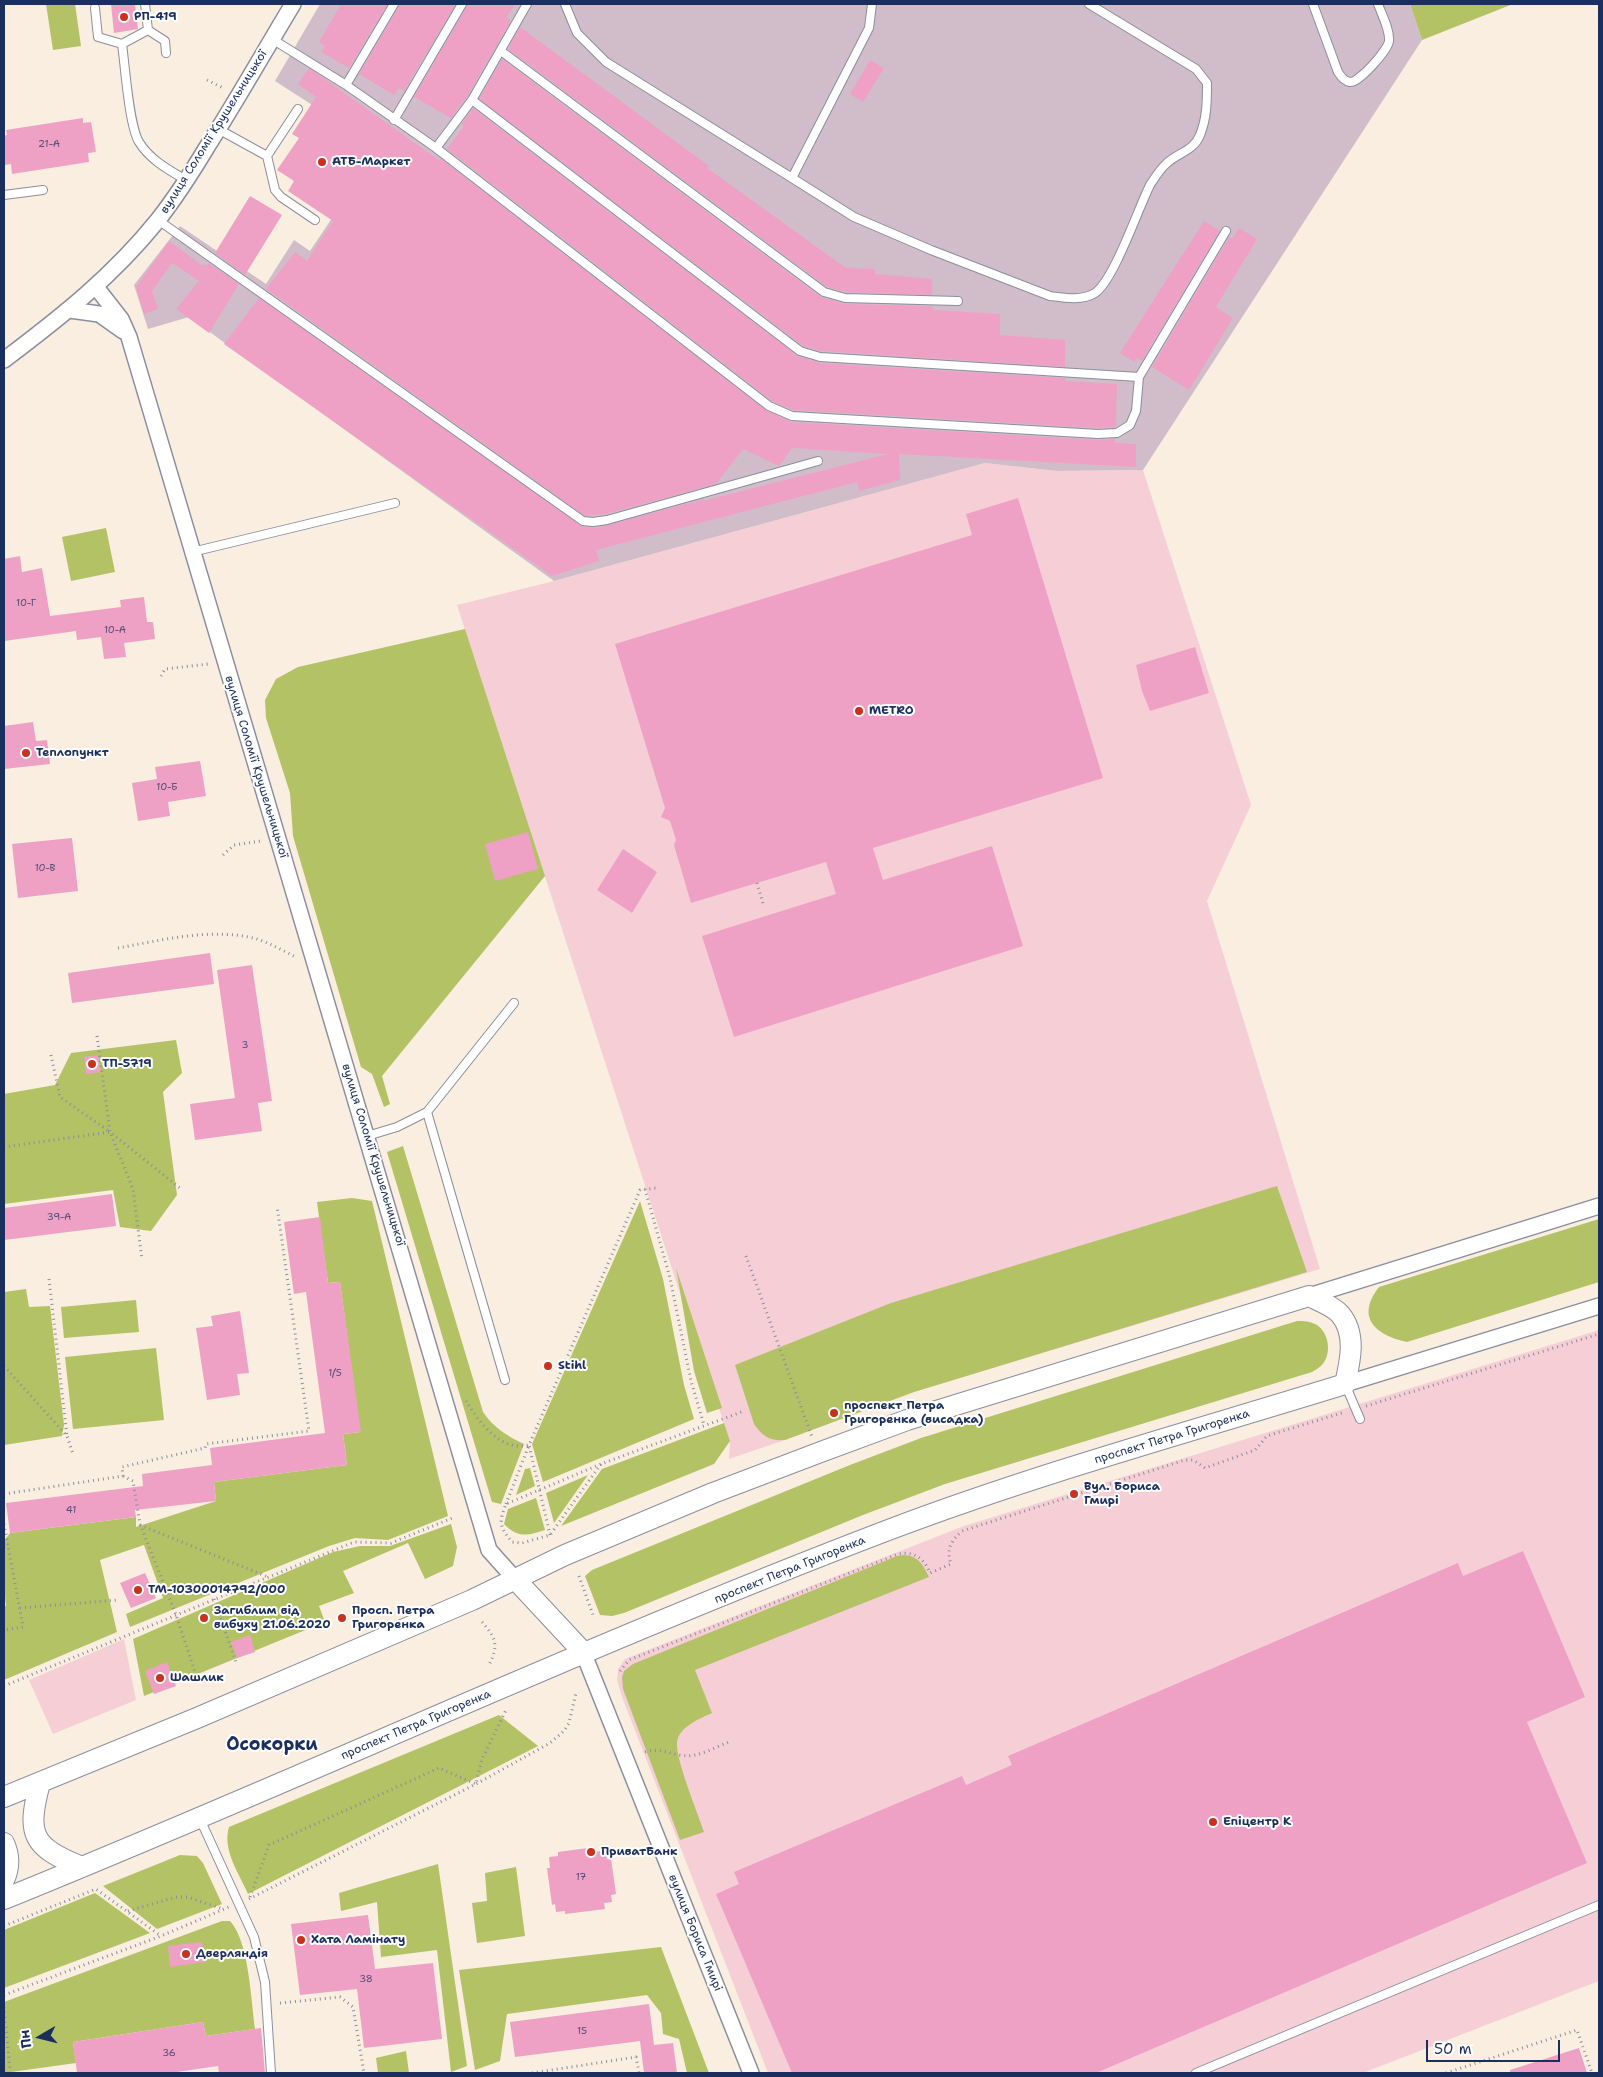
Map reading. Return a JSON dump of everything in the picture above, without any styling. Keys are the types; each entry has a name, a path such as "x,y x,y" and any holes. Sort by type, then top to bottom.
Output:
{"street":[{"name":"вулиця Соломії Крушельницької","path":"293,4 186,180 158,220 96,287 121,319 129,337 368,1136 489,1550 515,1579"},
{"path":"4,360 70,310 96,287"},
{"path":"70,310 100,314 114,323 129,337"},
{"path":"4,1797 472,1600 564,1554 713,1493 907,1420 1599,1206"},
{"path":"1310,1296 1340,1314 1346,1326 1351,1340 1351,1360 1345,1384"},
{"name":"проспект Петра Григоренка","path":"4,1899 82,1868 583,1652 888,1530 1060,1470 1599,1306"},
{"path":"515,1579 583,1652"},
{"name":"вулиця Бориса Гмирі","path":"583,1652 752,2073"},
{"path":"40,1783 32,1810 34,1831 40,1844 55,1856 82,1868"},
{"path":"4,1843 8,1852 8,1870 4,1880"}],"lane":[{"path":"145,4 148,30"},
{"path":"346,85 394,4"},
{"path":"394,120 462,4"},
{"path":"436,148 472,100 527,4"},
{"path":"566,4 577,33 606,62 854,217 1050,296 1067,298 1081,298 1095,293 1108,279 1151,184 1165,164 1188,151 1200,137 1207,110 1207,83 1196,69 1089,4"},
{"path":"792,178 868,28 872,4"},
{"path":"1313,4 1338,72 1343,79 1351,82 1358,80 1385,51 1389,44 1389,37 1378,4"},
{"path":"95,8 98,38 122,44 148,30"},
{"path":"148,30 165,41 166,53"},
{"path":"272,39 346,85 436,148 770,406 792,416 1098,434 1117,433 1130,426 1136,410 1139,377 1226,230"},
{"path":"122,44 134,126 138,141 158,163 186,180"},
{"path":"501,51 824,292 845,298 958,301"},
{"path":"472,100 800,351 820,357 1139,377"},
{"path":"267,156 298,109"},
{"path":"218,130 267,156 276,190 281,197 315,220"},
{"path":"4,195 42,190"},
{"path":"158,220 583,521 608,520 818,461"},
{"path":"192,552 395,504"},
{"path":"368,1136 397,1127 427,1112 514,1004"},
{"path":"427,1112 505,1380"},
{"path":"1345,1384 1360,1419"},
{"path":"199,1817 254,1937 265,1982 271,2073"},
{"path":"1196,2073 1599,1905"}],"path":[{"path":"207,80 223,88"},
{"path":"161,676 165,669 208,664"},
{"path":"223,855 234,845 261,841"},
{"path":"757,883 764,907"},
{"path":"118,948 174,938 218,934 256,939 296,957"},
{"path":"97,1036 110,1132 133,1189 142,1260"},
{"path":"51,1055 60,1097 110,1132 181,1189"},
{"path":"4,1147 110,1132"},
{"path":"601,1464 550,1535 522,1543 512,1542 503,1531 500,1520 529,1445 640,1190 656,1188"},
{"path":"645,1189 670,1278 692,1382 704,1425"},
{"path":"123,1476 122,1467 205,1448 206,1444 309,1431 277,1206"},
{"path":"746,1256 818,1453"},
{"path":"49,1279 67,1436 73,1454"},
{"path":"620,1671 629,1660 904,1552 916,1555 926,1565 930,1573 951,1564 948,1556 952,1541 962,1531 1185,1460 1193,1460 1205,1468 1255,1450 1267,1436 1599,1334"},
{"path":"4,1366 67,1436"},
{"path":"466,1401 480,1424 500,1440 520,1447 529,1445"},
{"path":"506,1504 601,1464 744,1411"},
{"path":"529,1445 550,1535"},
{"path":"4,1494 123,1476 133,1481 140,1524 176,1614 198,1681"},
{"path":"4,1686 354,1542 390,1543 455,1517"},
{"path":"140,1524 268,1577"},
{"path":"4,1525 23,1627 4,1630"},
{"path":"579,1576 593,1615"},
{"path":"214,1599 237,1665"},
{"path":"20,1608 118,1600"},
{"path":"482,1622 493,1636 496,1647 489,1665"},
{"path":"249,1899 476,1784 550,1743 564,1732 569,1723 576,1692"},
{"path":"476,1784 482,1759 507,1708"},
{"path":"645,1752 655,1749 678,1755 695,1755 729,1742"},
{"path":"251,1907 249,1899 269,1845 439,1768 476,1784"},
{"path":"4,1926 96,1889 161,1936"},
{"path":"128,1911 176,1897 187,1897 224,1910"},
{"path":"4,1995 240,1904"},
{"path":"278,1995 280,2004 340,1997 353,2007 364,2073"},
{"path":"4,2007 10,2069"},
{"path":"1446,2073 1578,2030 1592,2073"},
{"path":"532,2073 636,2057 639,2073"}],"shaded area":[{"path":"320,4 1410,4 1422,40 1143,470 1057,471 985,463 554,581 189,317 148,329 134,285 180,226 266,284 294,240 310,251 379,148 275,81"},
{"path":"985,463 1057,471 1143,470 1251,805 1207,901 1320,1269 914,1392 729,1459 730,1441 686,1312 457,605 554,581"},
{"path":"1599,1330 1599,1981 1363,2073 768,2073 622,1697 617,1680 618,1669 625,1659 964,1526"},
{"path":"124,1639 136,1700 53,1734 29,1680"}],"green space":[{"path":"46,4 75,4 81,46 53,50"},
{"path":"1410,4 1513,4 1422,40"},
{"path":"106,528 115,572 71,581 62,537"},
{"path":"465,629 545,876 382,1076 390,1104 384,1107 372,1074 361,1067 293,836 290,793 266,718 265,700 276,679 298,667"},
{"path":"176,1040 182,1073 163,1092 177,1195 151,1231 120,1227 113,1190 4,1204 4,1094 55,1085 71,1053"},
{"path":"403,1146 483,1412 501,1431 524,1444 501,1504 492,1502 387,1152"},
{"path":"1277,1186 1307,1272 914,1392 785,1440 775,1440 767,1437 754,1424 735,1365 891,1303"},
{"path":"352,1198 372,1201 448,1516 388,1540 355,1538 329,1546 130,1627 126,1614 163,1598 144,1545 100,1560 117,1632 4,1680 4,1606 6,1606 4,1541 10,1533 136,1517 136,1527 216,1501 214,1482 347,1465 343,1434 360,1432 340,1282 328,1283 317,1202"},
{"path":"640,1201 663,1279 684,1385 694,1419 543,1482 532,1444"},
{"path":"1599,1219 1599,1282 1407,1342 1386,1335 1372,1324 1369,1308 1372,1298 1379,1287"},
{"path":"676,1268 722,1408 707,1413 694,1371"},
{"path":"26,1289 29,1307 50,1306 64,1425 62,1436 4,1445 4,1292"},
{"path":"136,1300 139,1332 64,1338 61,1307"},
{"path":"1297,1321 1305,1321 1317,1325 1324,1333 1328,1344 1325,1360 1321,1366 1312,1372 945,1484 863,1515 624,1613 612,1616 600,1615 585,1576 592,1570 921,1438"},
{"path":"156,1348 164,1420 73,1429 65,1357"},
{"path":"724,1423 730,1441 714,1464 561,1526 602,1469"},
{"path":"530,1468 535,1486 516,1495 525,1469"},
{"path":"588,1475 554,1523 546,1493"},
{"path":"536,1498 545,1530 523,1535 514,1532 504,1524 508,1509"},
{"path":"451,1524 457,1547 453,1566 425,1579 408,1543 343,1571 354,1593 319,1606 325,1622 144,1696 133,1639 333,1552 360,1546 390,1546"},
{"path":"904,1555 917,1559 929,1577 695,1670 712,1713 690,1724 681,1732 677,1742 677,1750 704,1832 680,1840 623,1689 622,1677 624,1671 633,1664 897,1556"},
{"path":"499,1715 538,1746 248,1894 230,1853 227,1836 229,1827"},
{"path":"180,1855 197,1856 203,1863 222,1904 157,1929 103,1886"},
{"path":"438,1864 467,2066 451,2072 437,1950 381,1957 377,1902 341,1911 339,1893"},
{"path":"516,1867 525,1936 477,1943 472,1903 487,1901 485,1873"},
{"path":"95,1893 150,1933 4,1988 4,1930"},
{"path":"222,1921 230,1921 241,1942 248,1972 255,2029 206,2036 203,2022 73,2042 76,2063 4,2073 4,2002"},
{"path":"661,1947 709,2073 687,2073 679,2039 663,2034 661,2013 647,1995 507,2014 500,2061 475,2070 459,1970"},
{"path":"406,2051 409,2073 378,2073 376,2058"}],"building":[{"name":"РП-419","path":"111,4 135,4 138,29 114,33"},
{"path":"341,4 388,4 349,68 321,52 325,46 319,42"},
{"path":"400,4 456,4 404,91 399,88 394,95 359,74"},
{"path":"468,4 515,4 507,17 511,21 467,97 451,118 414,97"},
{"path":"520,27 709,166 707,168 846,268 875,269 875,274 932,279 932,295 846,292 827,287 508,49"},
{"path":"502,59 821,297 845,304 932,306 933,310 1000,314 1000,335 1065,340 1065,367 821,351 803,346 479,99"},
{"path":"870,60 884,68 863,102 850,94"},
{"path":"309,68 439,160 440,158 767,411 792,422 1098,440 1115,439 1115,443 1136,444 1136,467 899,454 900,480 859,491 857,482 596,550 599,561 552,576 224,344 259,298 582,526 594,528 608,525 704,499 702,501 888,454 792,448 779,466 743,449 716,484 606,514 585,516 266,289 295,252 307,261 333,221 288,191 294,181 277,170 299,138 292,134 316,97 298,84"},
{"path":"473,108 798,356 820,363 1065,378 1065,381 1117,384 1116,427 1098,428 793,410 772,401 447,149 464,126 461,124"},
{"path":"83,118 83,123 91,122 96,152 88,153 89,162 12,174 11,164 4,165 4,136 7,135 6,130"},
{"path":"250,196 282,215 245,275 215,253"},
{"path":"1204,221 1220,231 1142,361 1137,358 1134,362 1120,353"},
{"path":"1239,228 1257,239 1216,307 1233,318 1189,390 1152,367 1229,237 1232,239"},
{"path":"169,241 203,266 204,264 207,266 209,263 239,284 209,333 176,309 199,281 172,263 152,291 158,309 144,314 136,287"},
{"name":"METRO","path":"1018,498 1103,778 873,848 883,880 992,846 1023,946 734,1037 702,936 836,894 826,862 691,903 674,845 676,840 670,821 661,817 665,808 615,644 972,535 966,514"},
{"path":"20,556 22,572 42,568 50,616 121,607 120,600 144,597 147,622 153,622 155,639 124,643 126,657 104,659 101,637 77,640 76,631 4,641 4,559"},
{"path":"1195,647 1209,693 1150,711 1142,691 1136,665"},
{"name":"Теплопункт","path":"33,722 36,741 47,740 50,764 4,769 4,726"},
{"path":"200,761 206,796 168,802 170,816 138,821 132,783 157,779 155,767"},
{"path":"528,832 538,869 495,881 485,844"},
{"path":"72,838 78,891 18,898 12,844"},
{"path":"623,849 657,872 632,913 597,890"},
{"path":"210,953 214,984 72,1003 68,973"},
{"path":"252,965 272,1101 258,1103 262,1131 195,1140 190,1104 235,1098 217,970"},
{"name":"ТП-5719","path":"98,1055 101,1072 86,1074 84,1057"},
{"path":"112,1194 116,1226 4,1240 4,1208"},
{"path":"320,1217 328,1283 340,1282 361,1432 343,1434 347,1465 214,1482 216,1501 135,1510 136,1517 10,1533 6,1503 143,1486 142,1474 212,1465 210,1448 325,1433 306,1292 294,1294 284,1222"},
{"path":"240,1311 249,1373 237,1374 240,1395 207,1400 196,1328 213,1326 211,1316"},
{"name":"Епіцентр К","path":"1523,1551 1585,1697 1527,1722 1587,1863 1096,2073 792,2073 716,1894 739,1884 734,1872 962,1776 966,1785 1012,1765 1008,1756 1458,1563 1463,1576"},
{"name":"ТМ-10300014792/000","path":"145,1573 156,1598 131,1608 120,1583"},
{"path":"250,1635 255,1652 237,1658 231,1642"},
{"name":"Шашлик","path":"167,1662 176,1686 154,1694 145,1671"},
{"path":"595,1847 596,1852 606,1850 607,1859 611,1859 616,1894 611,1895 612,1902 604,1903 605,1909 565,1914 565,1911 556,1912 555,1904 552,1905 547,1868 550,1868 549,1857 558,1856 558,1852"},
{"path":"368,1915 375,1969 433,1963 442,2039 364,2048 357,1989 300,1995 291,1924"},
{"name":"Дверляндія","path":"202,1942 205,1962 170,1967 168,1946"},
{"path":"649,2004 654,2045 673,2043 677,2073 644,2073 640,2041 515,2057 510,2022"},
{"path":"203,2022 206,2036 261,2028 265,2073 219,2073 218,2066 170,2073 77,2073 73,2042"},
{"path":"1579,2048 1587,2073 1510,2073 1510,2070"}],"place":[{"name":"РП-419","path":"124,17"},
{"name":"АТБ-Маркет","path":"322,162"},
{"name":"METRO","path":"859,711"},
{"name":"Теплопункт","path":"26,753"},
{"name":"ТП-5719","path":"92,1064"},
{"name":"Stihl","path":"548,1366"},
{"name":"проспект Петра Григоренка (висадка)","path":"834,1413"},
{"name":"Вул. Бориса Гмирі","path":"1074,1494"},
{"name":"ТМ-10300014792/000","path":"138,1590"},
{"name":"Загиблим від вибуху 21.06.2020","path":"204,1618"},
{"name":"Просп. Петра Григоренка","path":"342,1618"},
{"name":"Шашлик","path":"160,1678"},
{"name":"Епіцентр К","path":"1213,1822"},
{"name":"ПриватБанк","path":"591,1852"},
{"name":"Хата Ламінату","path":"301,1940"},
{"name":"Дверляндія","path":"186,1954"}],"district":[{"name":"Осокорки","path":"272,1745"}]}
